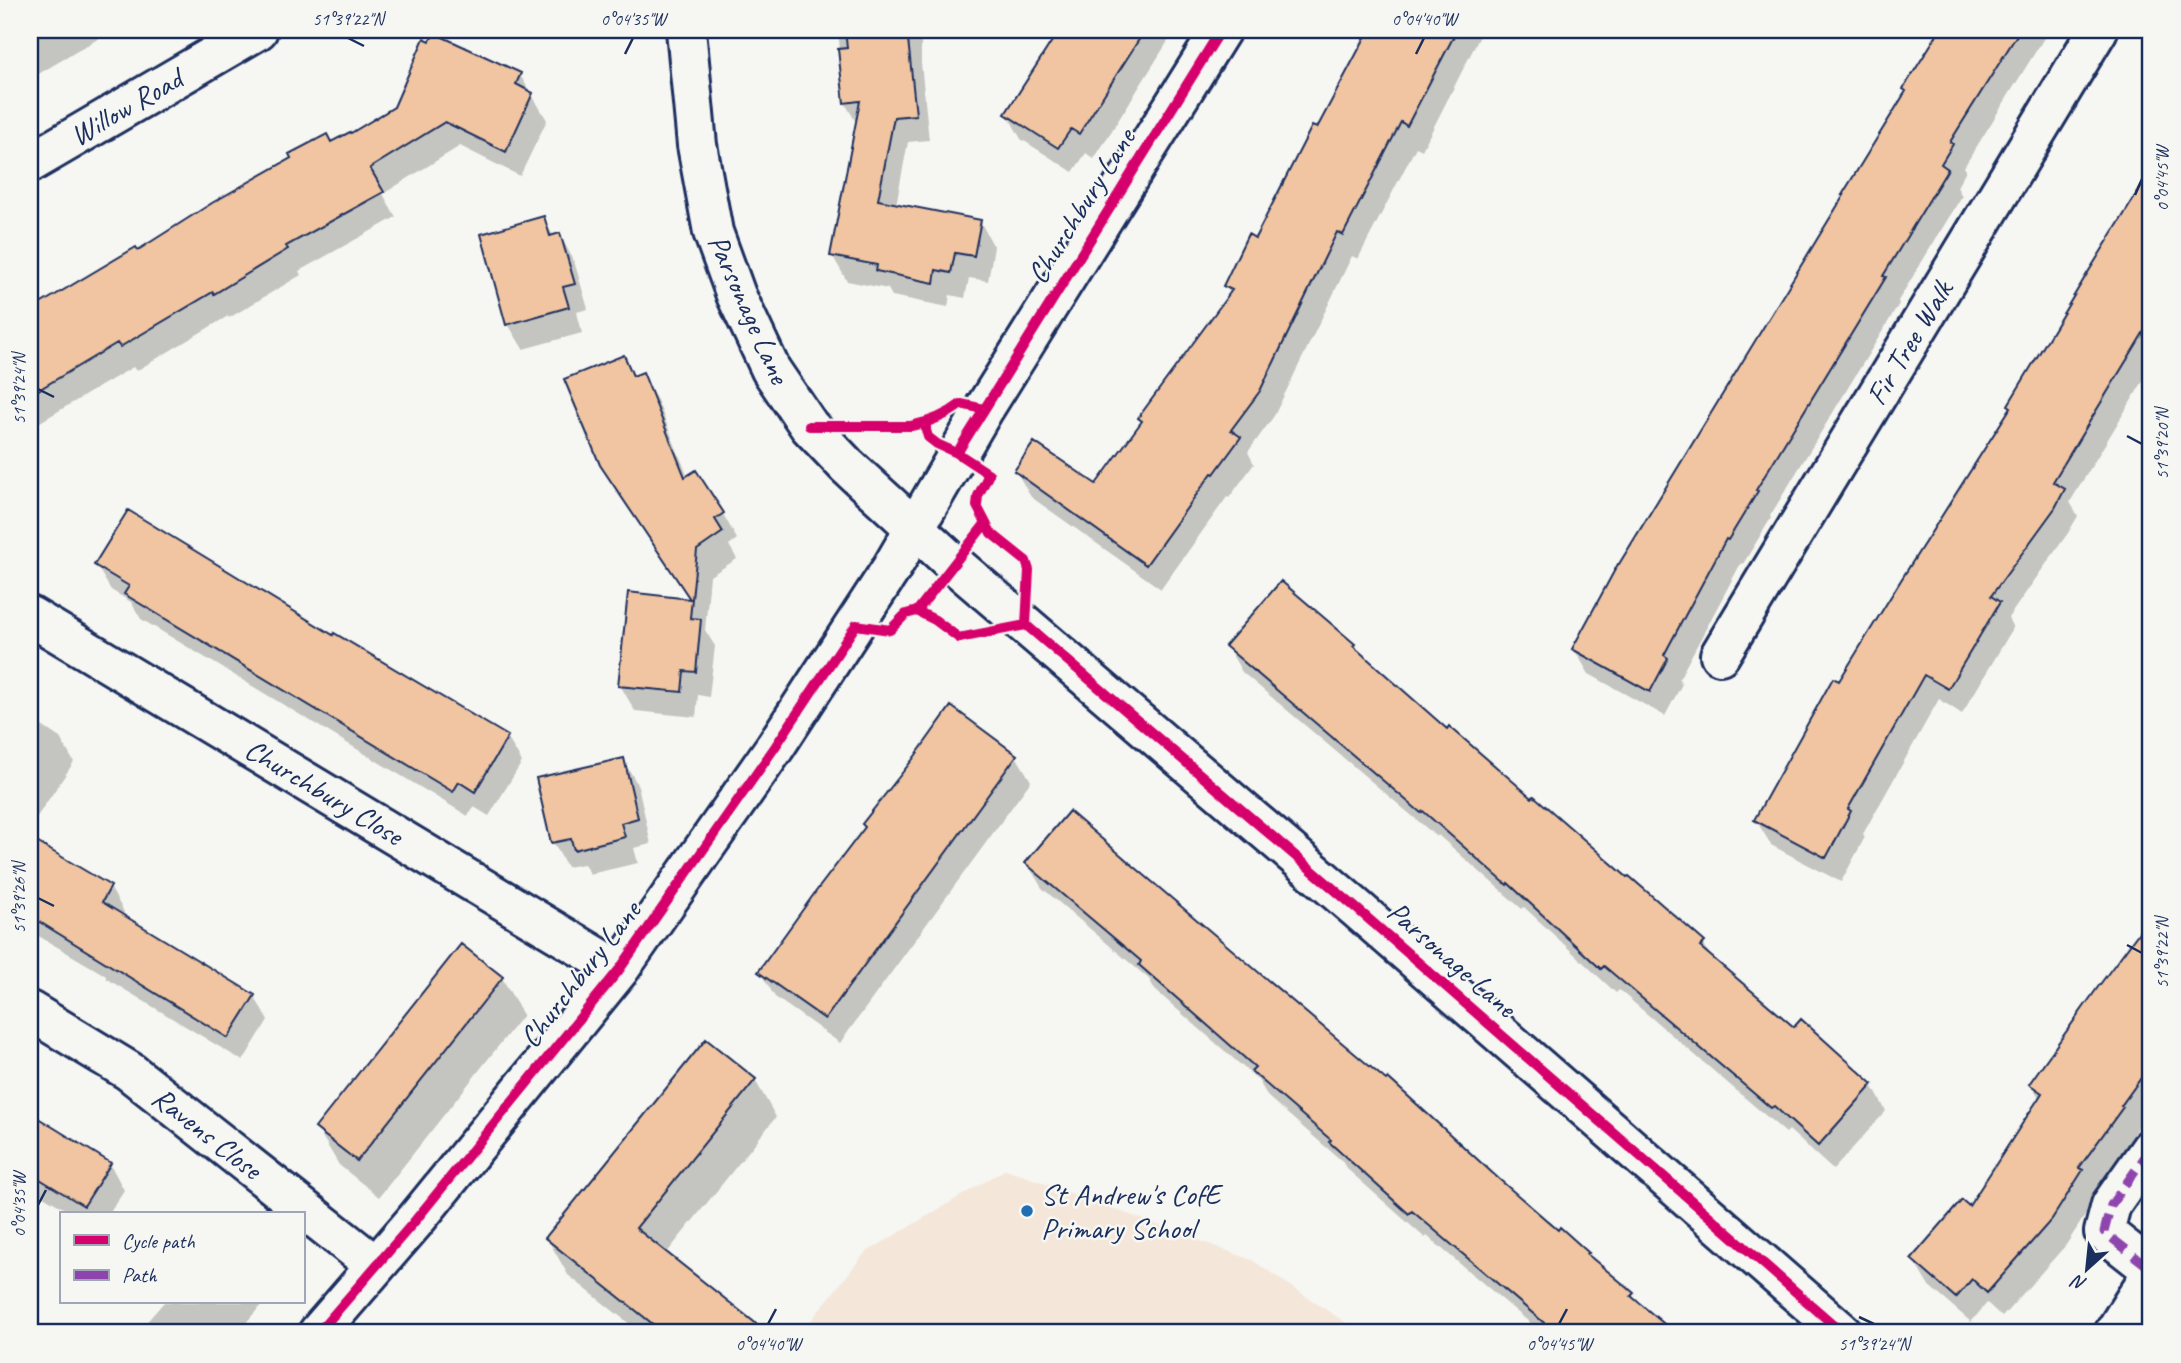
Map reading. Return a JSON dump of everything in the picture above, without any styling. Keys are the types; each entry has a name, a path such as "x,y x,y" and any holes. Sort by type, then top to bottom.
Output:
{"street":[{"name":"Willow Road","path":"30,163 258,30"},
{"path":"664,30 687,44"},
{"name":"Churchbury Lane","path":"318,1333 619,970 775,747 856,625 984,409 1221,30"},
{"name":"Fir Tree Walk","path":"1720,655 2098,30"},
{"name":"Parsonage Lane","path":"687,44 697,145 713,232 736,295 771,370 808,426 915,528 1843,1333"},
{"name":"Churchbury Close","path":"30,616 619,970"},
{"name":"Ravens Close","path":"30,1011 129,1071 376,1266"},
{"path":"2114,1333 2151,1271 2104,1232 2111,1205 2151,1148"}],"shaded area":[{"name":"St Andrew's CofE Primary School","path":"1006,1169 1252,1260 1361,1333 801,1333 865,1253"}],"building":[{"path":"845,30 907,30 916,115 894,117 878,200 981,220 974,256 955,253 951,273 936,270 934,283 876,271 877,265 830,256 860,101 844,103 838,49 847,48"},
{"path":"1059,30 1145,30 1079,134 1071,129 1058,148 1005,114"},
{"path":"1369,30 1457,30 1407,126 1401,122 1343,235 1337,232 1260,391 1231,430 1241,437 1146,565 1014,471 1034,442 1096,484 1142,421 1138,418 1232,290 1223,286 1248,234 1255,238 1312,126 1317,128"},
{"path":"1940,30 2020,30 1950,142 1953,144 1941,164 1948,169 1883,276 1886,277 1756,490 1758,491 1728,540 1726,539 1664,655 1668,658 1650,692 1572,649 1618,564 1844,195 1906,91 1903,89"},
{"path":"434,33 521,73 516,84 533,93 506,152 445,122 370,168 384,192 286,246 288,249 214,294 213,292 120,347 117,343 30,395 30,310 136,247 138,250 212,203 291,158 289,154 327,134 331,142 394,107 424,38 430,41"},
{"path":"2151,171 2151,320 2053,482 2065,489 2055,508 1991,596 2000,602 1948,689 1924,675 1848,809 1851,811 1826,858 1754,820 1833,678 1839,681 2011,407 2008,405"},
{"path":"544,216 550,236 560,233 575,284 563,287 569,307 506,325 481,234"},
{"path":"624,355 633,376 643,372 685,477 696,470 724,513 715,519 723,532 697,550 690,618 701,619 696,672 684,671 682,692 618,686 628,592 690,599 600,465 564,379"},
{"path":"128,510 333,635 334,633 508,736 475,792 459,782 453,792 124,594 129,586 94,565"},
{"path":"1281,581 1355,644 1353,646 1447,729 1449,726 1532,798 1534,796 1705,942 1700,947 1794,1027 1801,1019 1873,1084 1818,1146 1774,1106 1771,1108 1604,966 1601,969 1508,883 1507,885 1423,811 1421,813 1225,646"},
{"path":"951,706 1017,755 825,1019 758,972 865,827 862,824"},
{"path":"624,758 638,818 621,823 625,837 574,850 571,839 551,843 536,778"},
{"path":"1069,811 1386,1080 1388,1078 1499,1179 1558,1230 1560,1227 1589,1253 1587,1254 1634,1293 1631,1296 1675,1333 1556,1333 1412,1211 1409,1214 1329,1142 1331,1140 1251,1071 1255,1067 1139,965 1141,961 1025,863"},
{"path":"30,838 111,886 102,902 255,995 228,1038 30,916"},
{"path":"2151,916 2151,1064 2079,1168 2083,1170 2052,1219 1987,1293 1972,1279 1956,1298 1911,1259 1962,1200 1969,1206 2042,1093 2029,1084"},
{"path":"461,944 503,977 357,1161 315,1128"},
{"path":"706,1039 756,1079 636,1228 768,1333 664,1333 545,1238"},
{"path":"30,1113 111,1163 84,1206 30,1173"}],"marked path":[{"path":"2151,1148 2111,1205 2104,1232 2151,1269"}],"cycle path":[{"path":"957,453 1221,30"},
{"path":"809,426 911,426 937,418 961,404 984,409"},
{"path":"926,423 928,437 989,474 978,496 977,506 991,533 1026,561 1029,570 1026,625"},
{"path":"917,611 985,524"},
{"path":"318,1333 414,1222 619,970 775,747 856,625 890,630 906,614 917,611 935,620 959,638 1026,625"},
{"path":"1026,625 1356,908 1843,1333"}],"place":[{"name":"St Andrew's CofE Primary School","path":"1027,1211"}]}
